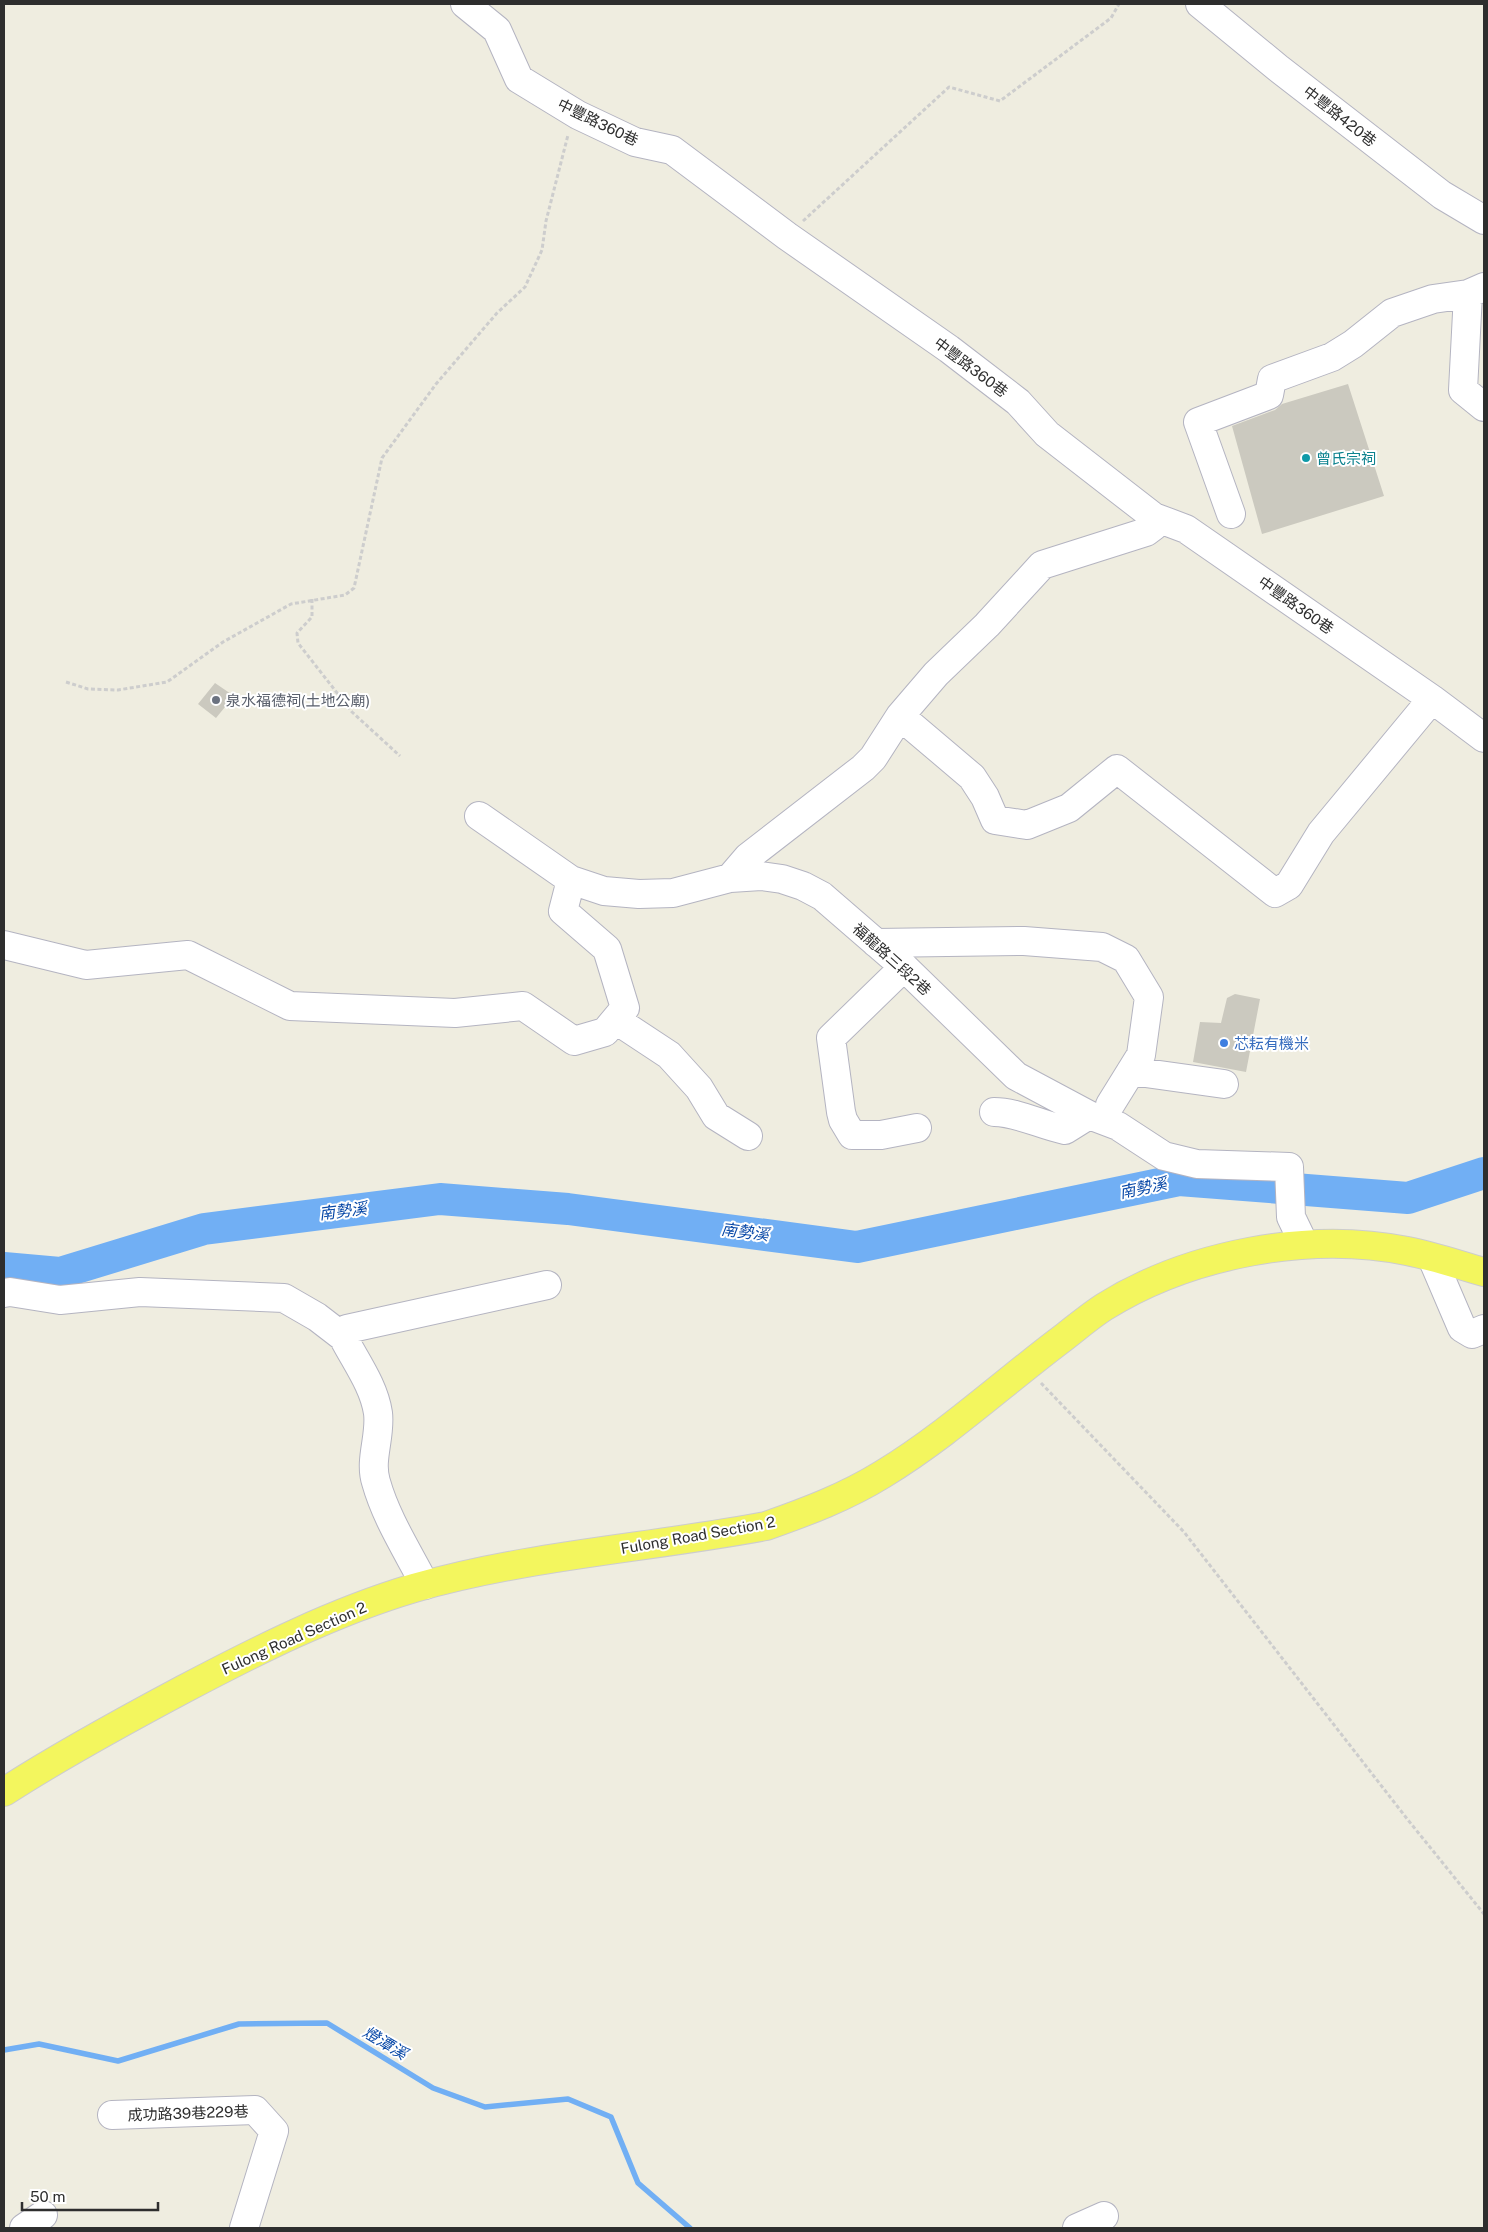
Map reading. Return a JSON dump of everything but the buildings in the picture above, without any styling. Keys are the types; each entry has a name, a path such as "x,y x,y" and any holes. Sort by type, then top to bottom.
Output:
{"main road":[{"name":"Fulong Road Section 2","path":"4,1792 47,1765 216,1672 317,1624 374,1601 425,1586 511,1565 724,1534 766,1526 842,1497 883,1474 924,1446 1025,1366 1104,1307 1184,1270 1255,1250 1304,1244 1358,1245 1406,1250 1484,1272"}],"street":[{"name":"中豐路360巷","path":"465,4 497,30 511,66 519,79 578,115 635,142 672,150 787,236 949,350 1010,396 1047,434 1154,517 1186,529 1432,699 1484,738"},
{"name":"中豐路420巷","path":"1200,4 1278,68 1442,195 1484,220"},
{"path":"1230,514 1198,422 1269,395 1272,379 1332,357 1353,344 1392,313 1433,299 1476,291 1463,390 1484,407"},
{"path":"730,878 748,857 863,768 873,758 900,716 936,674 987,626 1042,565 1146,532 1154,526 1154,517"},
{"path":"900,716 972,777 985,797 995,820 1027,825 1069,808 1117,768 1275,893 1289,885 1321,833 1432,699"},
{"name":"福龍路三段2巷","path":"479,816 571,880 604,891 639,894 673,893 730,878 760,876 782,879 803,886 822,896 904,967 1016,1076 1099,1110 1150,1148 1172,1158 1196,1164 1288,1168 1290,1216 1304,1244"},
{"path":"4,945 86,965 188,955 290,1006 455,1013 523,1006 574,1041 605,1032 625,1008 607,949 563,911 571,880"},
{"path":"876,943 1024,940 1102,947 1126,959 1149,997 1141,1054 1131,1071 1099,1110 1065,1130 1040,1125 1006,1112 994,1112"},
{"path":"904,967 831,1038 843,1120 852,1135 882,1136 917,1128"},
{"path":"616,1020 669,1055 699,1088 716,1116 748,1136"},
{"path":"1131,1071 1224,1084"},
{"path":"1432,1258 1462,1328 1472,1334 1484,1329"},
{"path":"343,1337 347,1329 547,1284"},
{"path":"4,1293 10,1292 60,1300 140,1292 284,1298 317,1317 343,1337 372,1390 378,1415 374,1465 375,1480 384,1504 425,1586"},
{"name":"成功路39巷229巷","path":"112,2115 256,2110 274,2131 244,2228"},
{"path":"1077,2228 1104,2216"}],"path":[{"path":"787,236 949,86 1000,101 1112,18 1119,4"},
{"path":"66,682 88,689 118,690 167,682 223,642 291,604 345,595 354,588 382,458 436,384 497,313 525,287 542,250 546,221 568,136 578,115"},
{"path":"312,599 312,617 297,633 298,643 352,712 400,756"},
{"path":"1025,1366 1184,1532 1408,1820 1484,1914"}],"waterway":[{"name":"南勢溪","path":"4,1268 60,1273 204,1229 440,1199 568,1209 857,1247 1179,1180 1408,1198 1484,1173"},
{"name":"燈潭溪","path":"4,2050 39,2044 118,2061 239,2024 327,2023 433,2088 485,2107 568,2099 611,2117 638,2183 690,2228"}],"place":[{"name":"曾氏宗祠","path":"1306,458"},
{"name":"泉水福德祠(土地公廟)","path":"216,700"},
{"name":"芯耘有機米","path":"1224,1043"}]}
